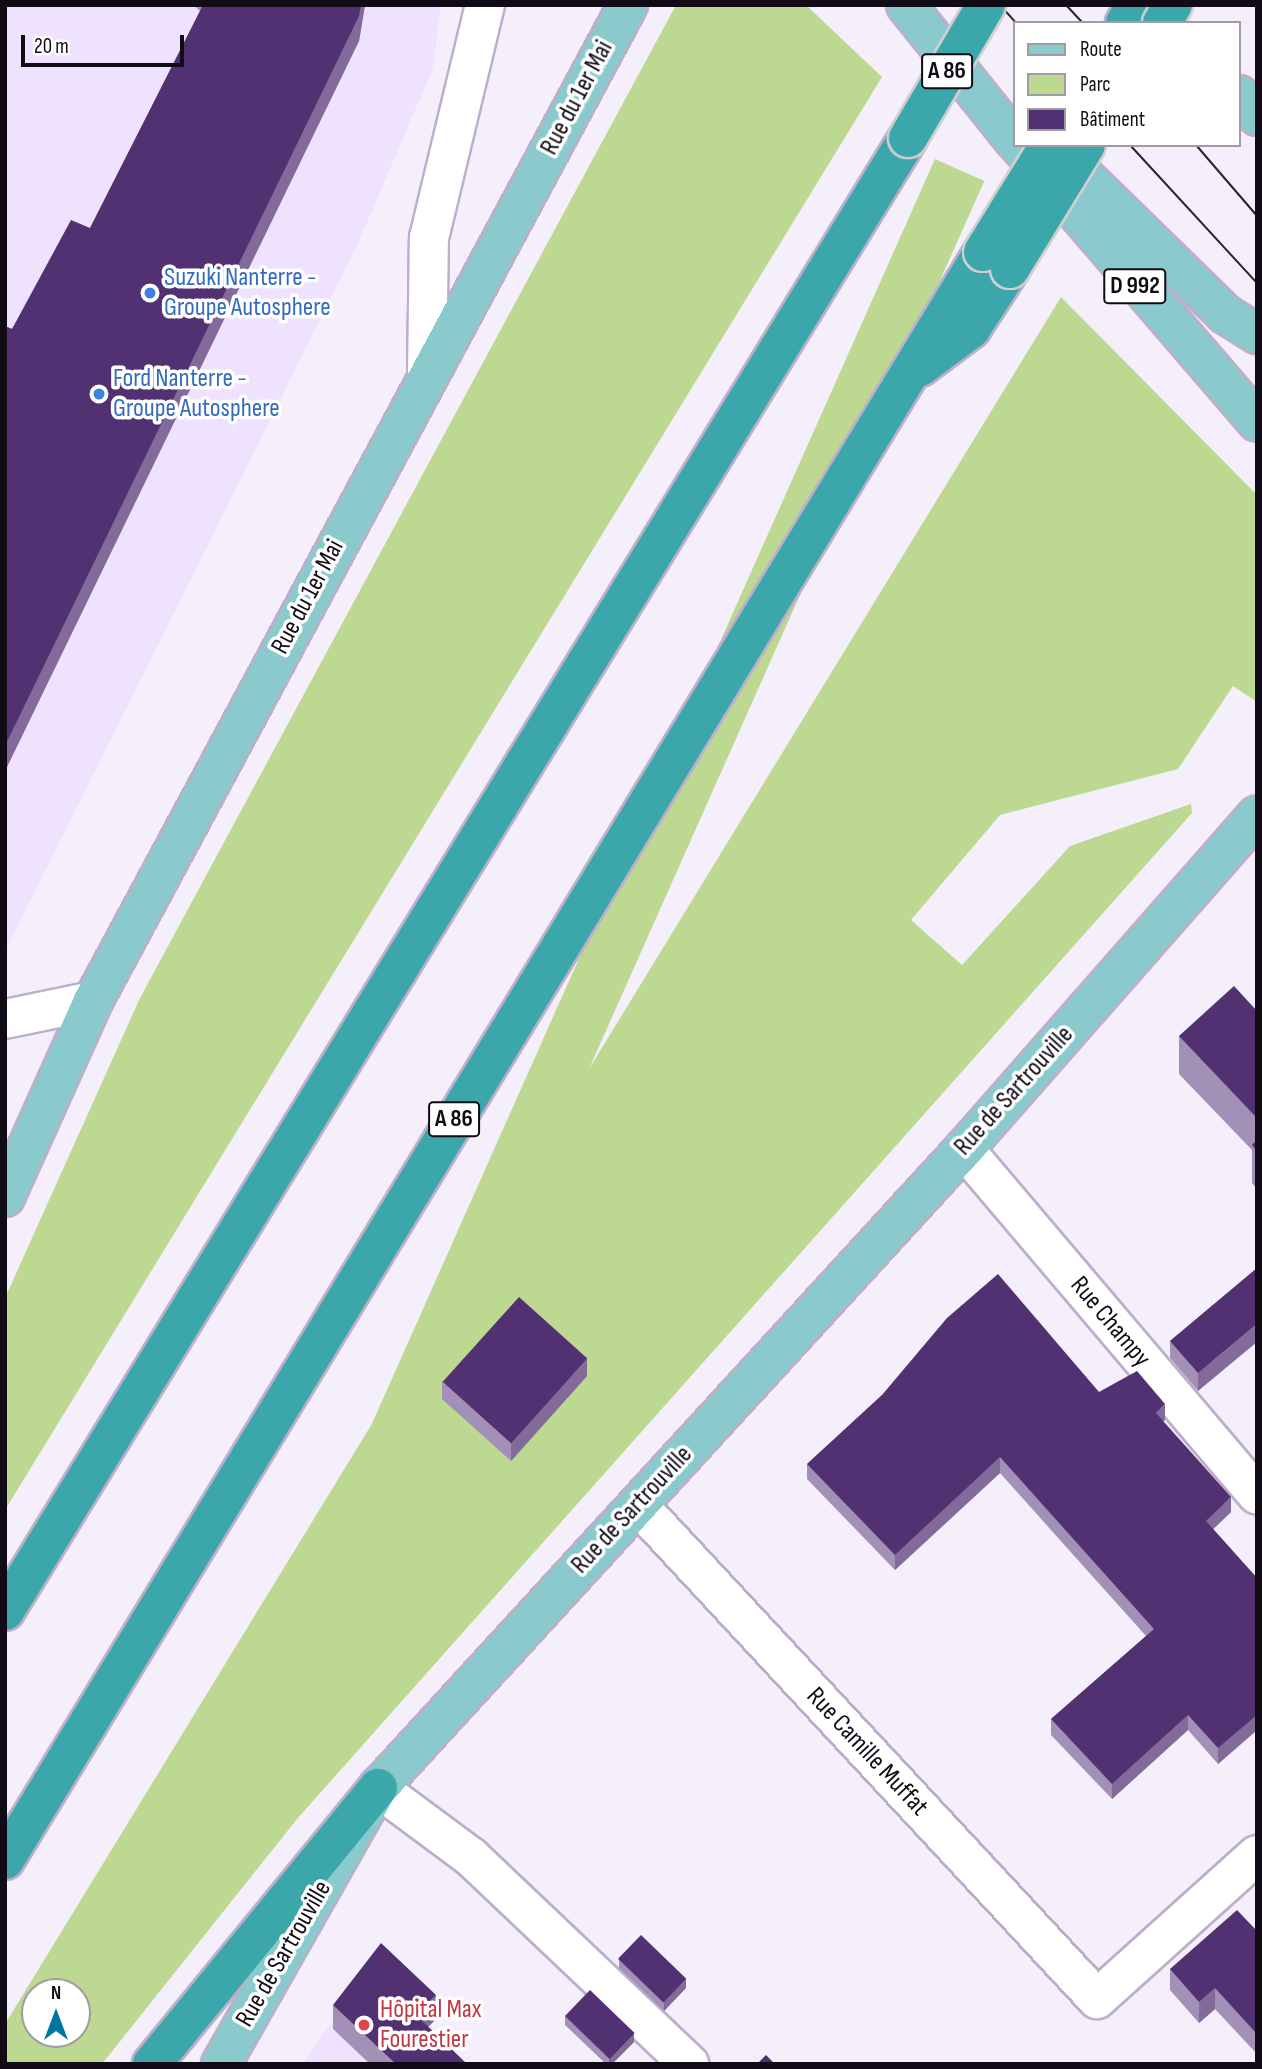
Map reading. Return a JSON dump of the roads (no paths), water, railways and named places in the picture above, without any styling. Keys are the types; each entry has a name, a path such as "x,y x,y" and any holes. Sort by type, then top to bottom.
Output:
{"highway":[{"name":"A 86","path":"5,1611 908,138 986,5"},
{"path":"1126,21 1138,5"},
{"path":"1162,21 1172,5"},
{"name":"A 86","path":"5,1860 904,379 996,260 1050,147"},
{"path":"996,260 1084,147"},
{"path":"152,2064 378,1788"}],"main road":[{"name":"Rue du 1er Mai","path":"5,1197 93,1001 628,5"},
{"path":"908,5 1014,108"},
{"path":"908,5 1014,140"},
{"path":"1138,5 1158,21"},
{"path":"1172,5 1183,21"},
{"name":"D 992","path":"1021,147 1257,422"},
{"path":"1053,147 1225,314 1257,334"},
{"name":"Rue de Sartrouville","path":"221,2064 378,1788 964,1149 1257,816"},
{"name":"Rue de Sartrouville","path":"1098,997 1257,856"}],"street":[{"path":"428,374 429,238 485,5"},
{"path":"5,1019 93,1001"},
{"name":"Rue Champy","path":"964,1149 1257,1494"},
{"name":"Rue Camille Muffat","path":"638,1505 1097,1999 1257,1855"},
{"path":"378,1788 471,1857 689,2064"}],"tram line":[{"path":"1000,5 1014,21"},
{"path":"1066,5 1081,21"},
{"path":"1132,147 1257,283"},
{"path":"1198,147 1257,216"}],"place":[{"name":"Suzuki Nanterre - Groupe Autosphere","path":"150,293"},
{"name":"Ford Nanterre - Groupe Autosphere","path":"99,394"},
{"name":"Hôpital Max Fourestier","path":"364,2025"}]}
